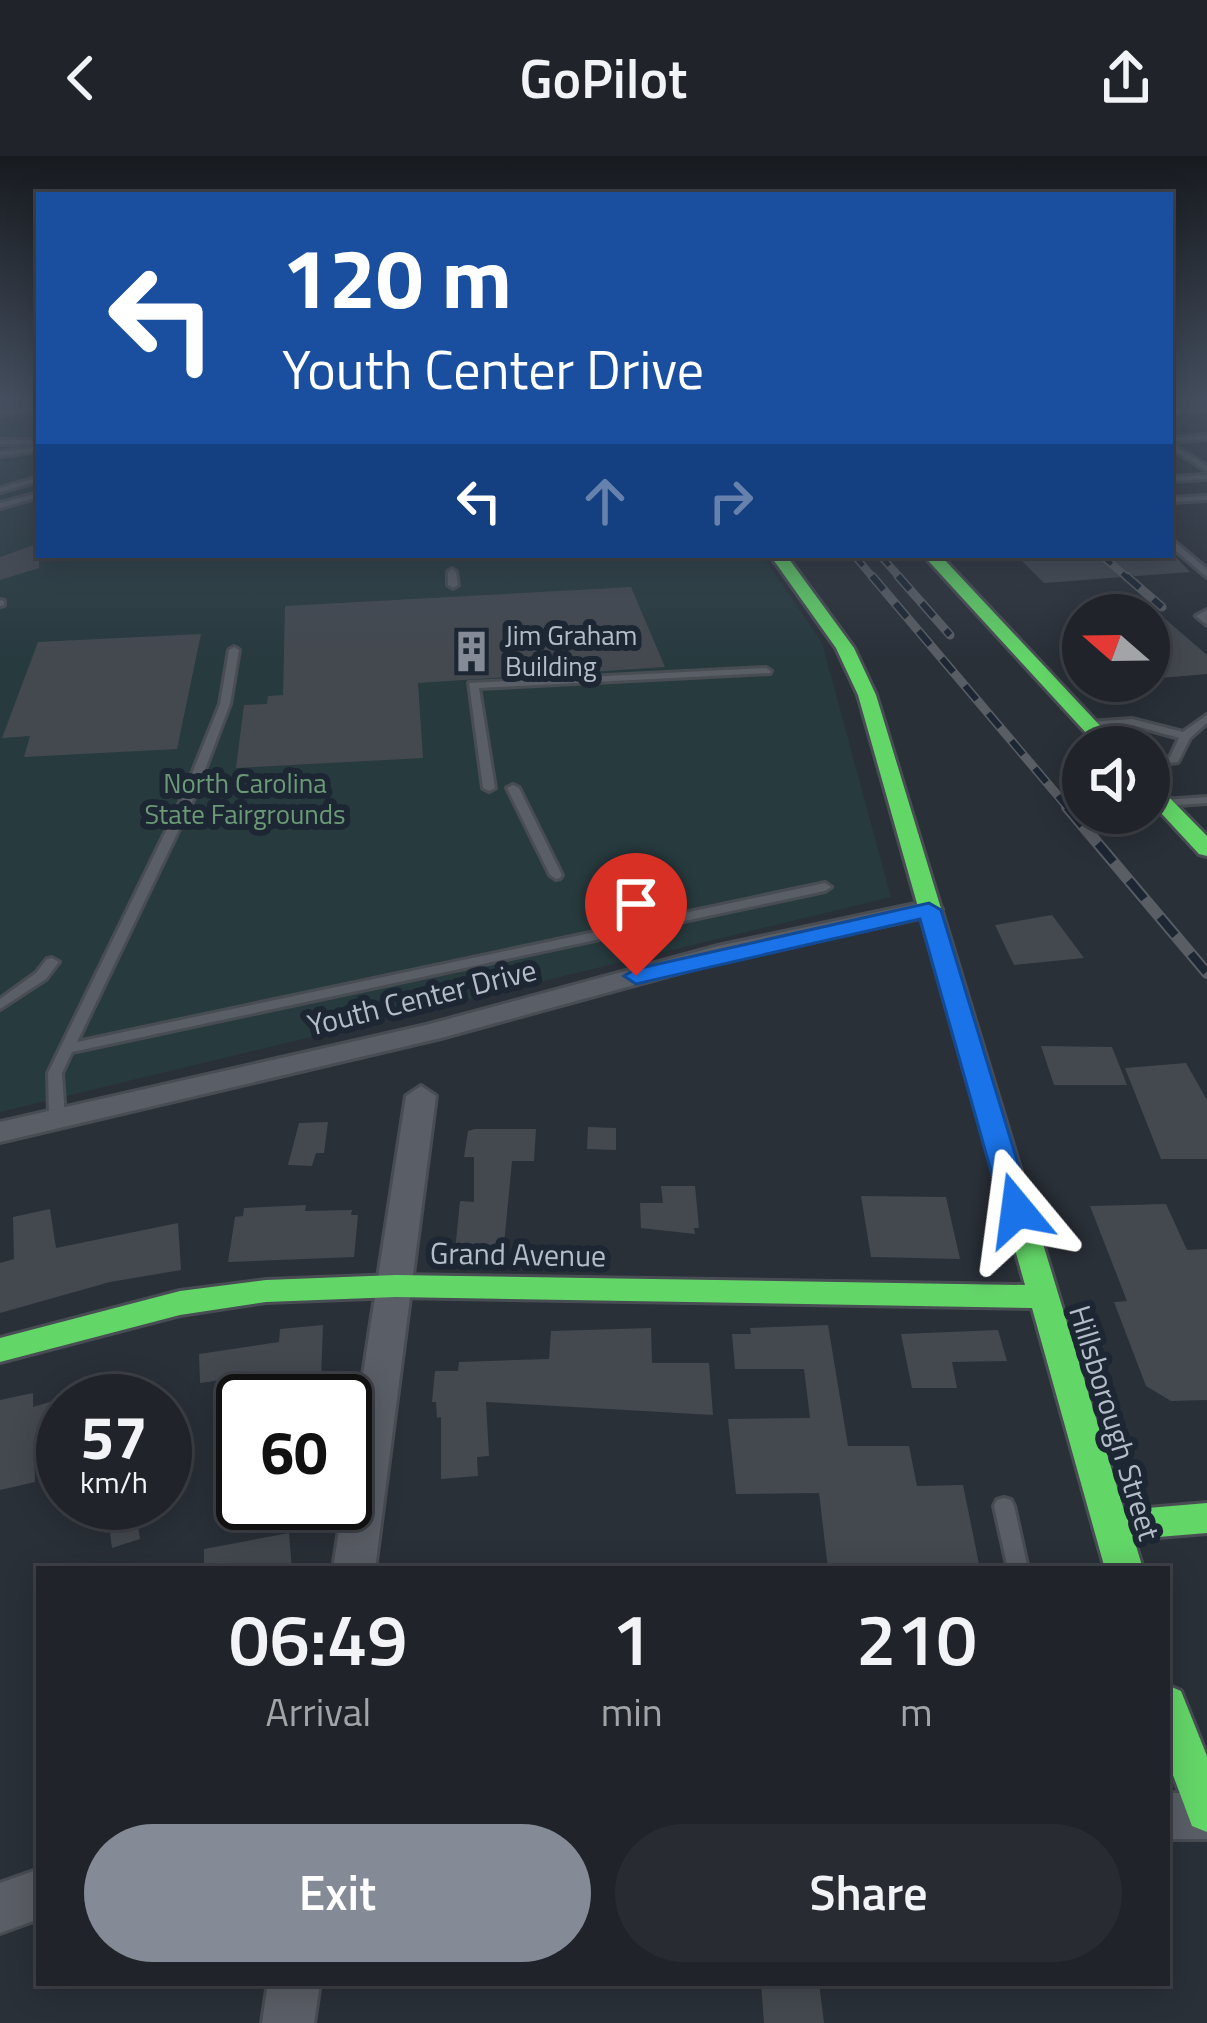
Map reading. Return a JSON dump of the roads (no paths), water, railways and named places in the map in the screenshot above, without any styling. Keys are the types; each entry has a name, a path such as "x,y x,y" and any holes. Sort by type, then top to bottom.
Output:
{"main road":[{"name":"Hillsborough Street","path":"780,558 826,620 862,681 1123,1566"},
{"path":"934,558 1089,725"},
{"path":"1170,811 1207,849"},
{"name":"Grand Avenue","path":"0,1350 180,1304 266,1291 396,1286 1042,1297"},
{"path":"1111,1526 1207,1518"},
{"path":"1170,1712 1207,1813"}],"street":[{"name":"Youth Center Drive","path":"0,1132 431,1032 718,954 929,910"},
{"path":"354,1566 421,1096"},
{"path":"1170,1816 1207,1813"},
{"path":"0,1908 36,1895"},
{"path":"288,2023 294,1986"}],"lane":[{"path":"0,506 36,496"},
{"path":"1173,500 1207,498"},
{"path":"1173,544 1207,574"},
{"path":"452,572 453,585"},
{"path":"57,1118 55,1072 188,796 225,704 234,650"},
{"path":"489,788 473,685 766,671"},
{"path":"1170,760 1185,736 1207,718"},
{"path":"1089,725 1132,722 1185,736"},
{"path":"513,788 556,875"},
{"path":"1170,797 1207,800"},
{"path":"66,1049 825,887"},
{"path":"0,1004 41,976 52,962"},
{"path":"1004,1506 1017,1566"}],"railway":[{"path":"856,558 874,579"},
{"path":"883,558 901,579"},
{"path":"1104,558 1129,579"},
{"path":"872,576 1062,801"},
{"path":"898,576 950,635"},
{"path":"1126,576 1147,594"},
{"path":"1090,834 1207,973"}],"place":[{"name":"Jim Graham Building","path":"471,652"}],"park label":[{"name":"North Carolina State Fairgrounds","path":"245,800"}]}
